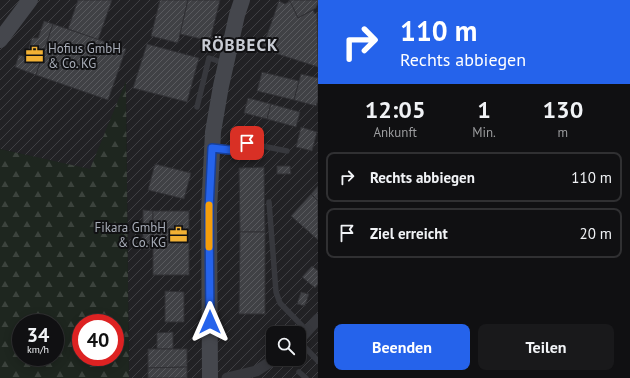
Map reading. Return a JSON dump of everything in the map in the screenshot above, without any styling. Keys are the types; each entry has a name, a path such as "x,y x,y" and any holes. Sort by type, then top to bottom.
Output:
{"street":[{"path":"0,40 30,0"},
{"path":"210,378 209,210 212,148 218,101 237,15 242,0"},
{"path":"227,63 252,0"},
{"path":"307,331 318,319"},
{"path":"227,378 256,371 266,365"}],"lane":[{"path":"197,107 209,58 227,63"},
{"path":"212,148 230,150 247,143 288,151"},
{"path":"269,202 276,292 280,302 307,331"},
{"path":"306,348 318,361"},
{"path":"299,372 306,378"}],"shaded area":[{"path":"0,0 318,0 318,378 129,378 126,82 90,170 0,149"}],"green space":[{"path":"126,81 129,378 0,378 0,149 90,169"}],"building":[{"path":"78,0 112,0 98,40 68,29"},
{"path":"160,0 188,0 178,43 151,36"},
{"path":"188,0 220,0 210,41 180,34"},
{"path":"289,0 318,0 318,3 316,8 298,18"},
{"path":"279,1 285,4 290,1 298,18 313,10 315,14 317,12 318,67 262,49"},
{"path":"44,21 53,24 36,75 15,67 19,55 26,57 32,38 38,38"},
{"path":"53,24 126,49 108,100 36,75"},
{"path":"147,44 199,58 187,102 133,88"},
{"path":"262,72 299,81 294,100 257,91"},
{"path":"301,74 318,78 318,100 316,106 294,100"},
{"path":"248,98 271,104 267,119 244,113"},
{"path":"271,104 300,112 296,127 267,119"},
{"path":"301,127 317,132 312,151 296,147"},
{"path":"155,164 191,173 184,199 148,190"},
{"path":"277,166 290,166 291,174 277,174"},
{"path":"264,167 265,232 240,232 239,168"},
{"path":"318,186 318,201 311,194"},
{"path":"311,194 318,201 318,240 291,216"},
{"path":"143,210 153,211 153,249 143,249"},
{"path":"153,211 189,211 189,241 153,241"},
{"path":"240,232 265,232 265,314 239,314"},
{"path":"153,241 189,241 189,275 153,275"},
{"path":"312,266 318,271 318,284 315,288 302,277"},
{"path":"165,291 184,292 184,322 165,322"},
{"path":"301,292 309,294 305,306 297,304"},
{"path":"173,332 173,349 157,349 157,333"},
{"path":"148,349 187,349 187,367 148,368"},
{"path":"187,367 187,378 148,378 148,368"}],"slow traffic":[{"path":"209,205 209,247"}],"place":[{"name":"Hofius GmbH & Co. KG","path":"35,55"},
{"name":"Fikara GmbH & Co. KG","path":"179,234"}],"district":[{"name":"RÖBBECK","path":"240,45"}],"route":[{"path":"210,322 209,210 212,148 230,150 247,143"}]}
